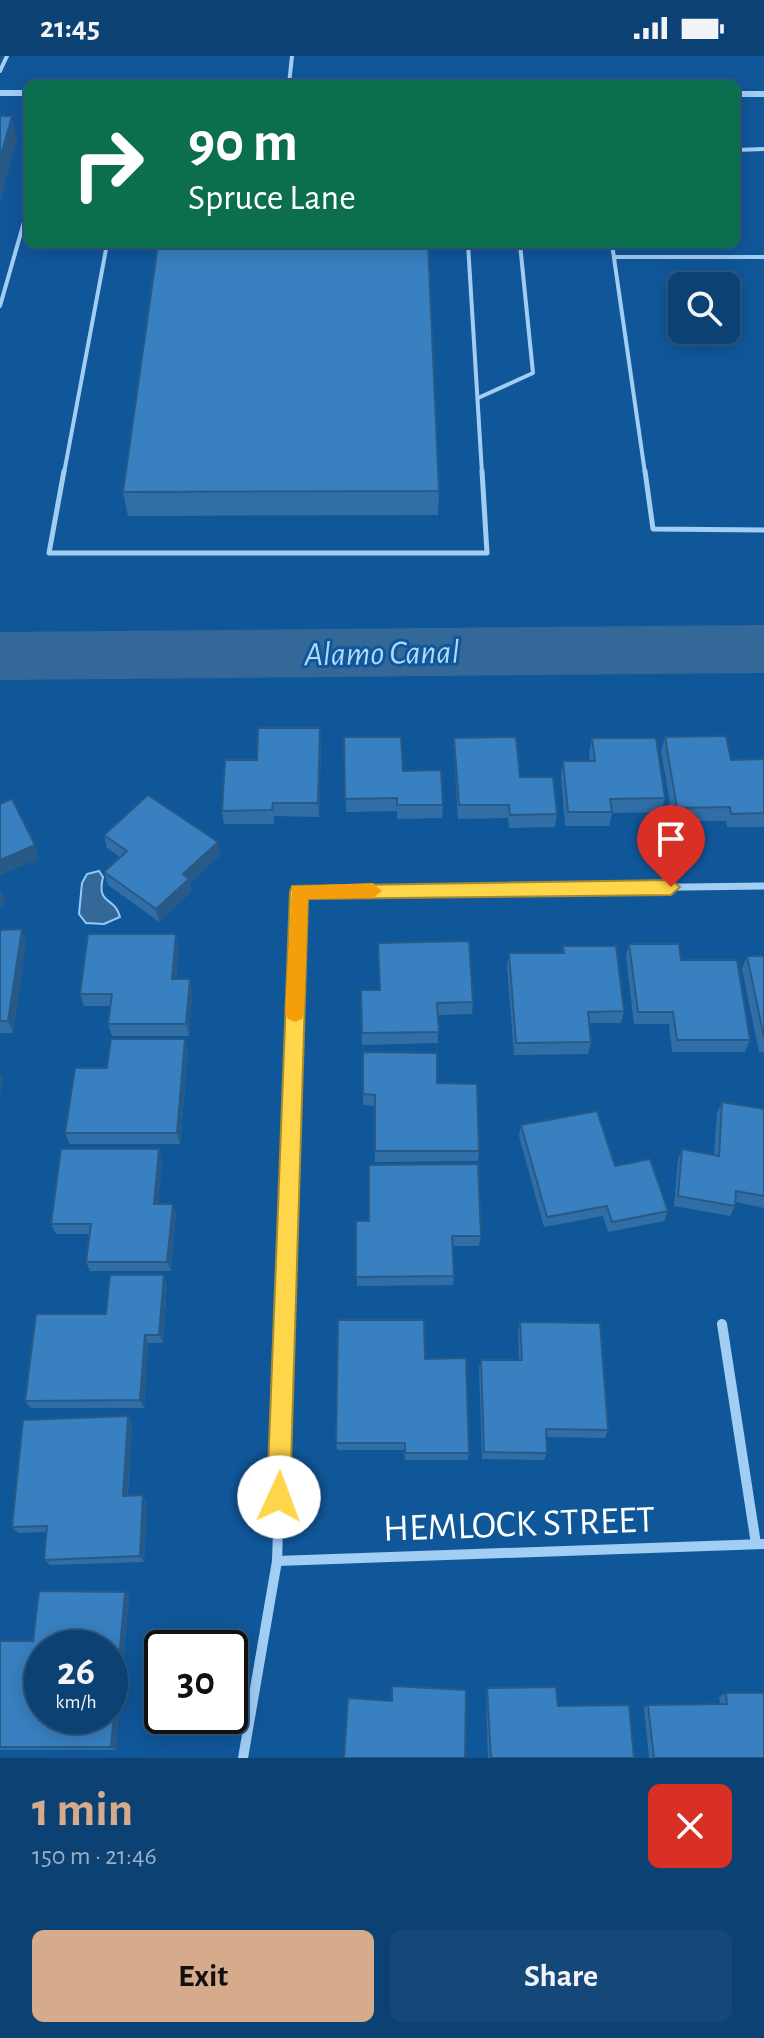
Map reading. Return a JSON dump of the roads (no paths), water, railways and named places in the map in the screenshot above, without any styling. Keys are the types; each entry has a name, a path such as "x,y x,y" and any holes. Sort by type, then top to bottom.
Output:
{"street":[{"path":"0,93 24,93"},
{"path":"740,94 764,94"},
{"path":"243,1758 277,1561 299,892 764,886"},
{"path":"722,1324 760,1544"},
{"name":"HEMLOCK STREET","path":"277,1561 760,1544"}],"lane":[{"path":"0,71 7,56"},
{"path":"289,80 292,56"},
{"path":"740,150 764,149"},
{"path":"0,306 24,222"},
{"path":"106,248 49,553 487,553 468,248"},
{"path":"478,398 533,373 520,248"},
{"path":"613,248 653,529 764,530"},
{"path":"614,257 764,257"}],"water":[{"path":"99,871 103,877 102,893 118,910 120,917 104,924 86,923 79,914 82,883 87,874"}],"waterway":[{"name":"Alamo Canal","path":"0,656 764,649"}]}
